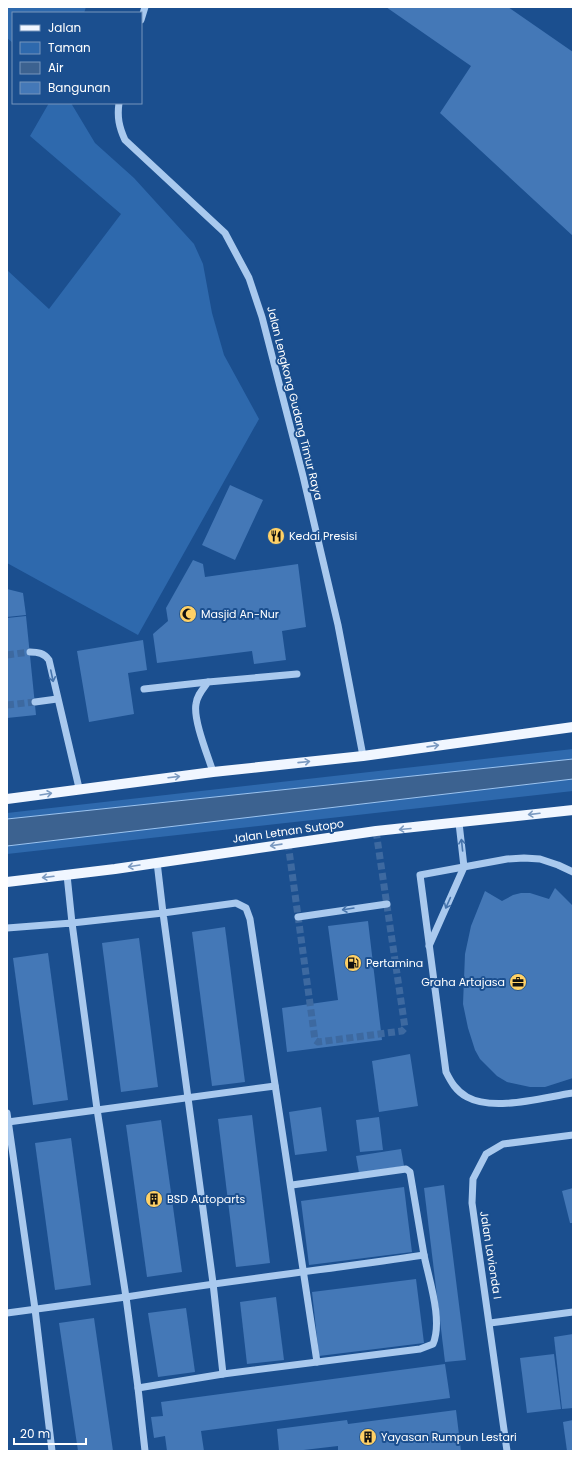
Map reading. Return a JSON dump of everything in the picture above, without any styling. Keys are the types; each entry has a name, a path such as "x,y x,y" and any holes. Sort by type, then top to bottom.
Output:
{"main road":[{"path":"7,799 79,788 363,756 573,727"},
{"name":"Jalan Letnan Sutopo","path":"7,882 67,875 376,831 573,810"}],"street":[{"path":"142,17 145,7"},
{"name":"Jalan Lengkong Gudang Timur Raya","path":"119,104 119,127 125,140 221,229 233,246 250,278 262,317 303,476 338,625 363,756"},
{"path":"30,652 46,655 49,660 79,788"},
{"path":"144,689 297,674"},
{"path":"208,682 200,693 195,706 200,733 213,772"},
{"path":"35,702 57,699"},
{"path":"429,946 464,868 459,823"},
{"path":"573,872 546,861 524,858 507,859 420,875 446,1072 452,1085 467,1097 500,1104 573,1093"},
{"path":"157,862 213,1283 223,1374"},
{"path":"67,875 97,1109 126,1297 145,1451"},
{"path":"7,928 72,923 236,903 246,908 250,919 275,1086 292,1185 303,1273 318,1362"},
{"path":"298,917 387,904"},
{"path":"8,1122 275,1086"},
{"path":"7,1113 35,1309 52,1451"},
{"name":"Jalan Lavionda I","path":"507,1451 472,1203 474,1179 486,1154 503,1144 573,1135"},
{"path":"138,1388 223,1374 420,1349 433,1344 437,1334 437,1321 410,1172 406,1169 292,1185"},
{"path":"7,1313 126,1297 213,1283 303,1273 424,1255"},
{"path":"490,1323 573,1312"}],"green space":[{"path":"8,7 86,7 84,12 12,12 12,42 7,38"},
{"path":"48,104 72,104 95,143 134,178 194,244 203,264 212,313 224,355 259,419 138,635 7,563 7,270 49,309 121,214 30,136"},
{"path":"573,749 573,759 7,819 7,813"},
{"path":"573,779 573,791 7,854 7,846"}],"water":[{"path":"573,759 573,779 7,846 7,819"}],"building":[{"path":"386,7 508,7 573,52 573,236 440,113 471,66"},
{"path":"230,485 263,500 235,560 202,545"},
{"path":"193,560 203,564 205,577 298,564 306,627 282,631 286,660 254,664 252,651 157,663 153,634 168,621 166,608"},
{"path":"7,589 23,593 26,615 7,617"},
{"path":"26,616 36,715 7,718 7,618"},
{"path":"143,640 147,670 128,673 134,714 89,722 77,651"},
{"name":"Graha Artajasa","path":"555,888 573,906 573,1078 545,1087 530,1087 507,1082 497,1076 480,1059 475,1050 468,1028 463,1004 465,954 471,926 485,891 502,901 513,895 521,893 530,893 549,899"},
{"name":"Pertamina","path":"368,921 382,1040 287,1052 282,1008 338,1000 328,926"},
{"path":"225,927 245,1082 212,1086 192,932"},
{"path":"139,938 158,1087 121,1092 102,943"},
{"path":"48,953 68,1100 33,1105 13,958"},
{"path":"410,1054 418,1106 379,1112 372,1061"},
{"path":"321,1107 327,1151 295,1155 289,1112"},
{"path":"252,1115 270,1263 236,1267 218,1119"},
{"path":"379,1117 383,1150 360,1152 356,1120"},
{"name":"BSD Autoparts","path":"161,1120 182,1272 147,1277 126,1125"},
{"path":"71,1138 91,1285 55,1290 35,1143"},
{"path":"401,1149 404,1166 359,1173 356,1156"},
{"path":"444,1185 466,1360 445,1362 424,1188"},
{"path":"404,1187 412,1252 309,1265 301,1201"},
{"path":"573,1188 573,1223 570,1223 562,1191"},
{"path":"416,1279 424,1343 319,1356 312,1292"},
{"path":"276,1297 284,1360 247,1364 240,1302"},
{"path":"186,1308 195,1372 158,1377 148,1313"},
{"path":"94,1318 113,1451 78,1451 59,1323"},
{"path":"573,1334 573,1408 562,1409 554,1337"},
{"path":"554,1354 561,1409 527,1413 520,1358"},
{"path":"445,1364 450,1398 201,1431 204,1451 167,1451 165,1436 154,1438 151,1417 163,1416 161,1402"},
{"name":"Yayasan Rumpun Lestari","path":"456,1410 461,1451 338,1451 338,1446 295,1451 279,1451 277,1429 347,1420 348,1424"},
{"path":"573,1420 573,1451 567,1451 563,1422"}],"tunnel":[{"path":"7,655 30,652"},
{"path":"7,705 35,702"},
{"path":"288,843 315,1040 318,1042 402,1031 405,1028 376,831"}],"place":[{"name":"Kedai Presisi","path":"276,536"},
{"name":"Masjid An-Nur","path":"188,614"},
{"name":"Pertamina","path":"353,963"},
{"name":"Graha Artajasa","path":"518,982"},
{"name":"BSD Autoparts","path":"154,1199"},
{"name":"Yayasan Rumpun Lestari","path":"368,1437"}]}
